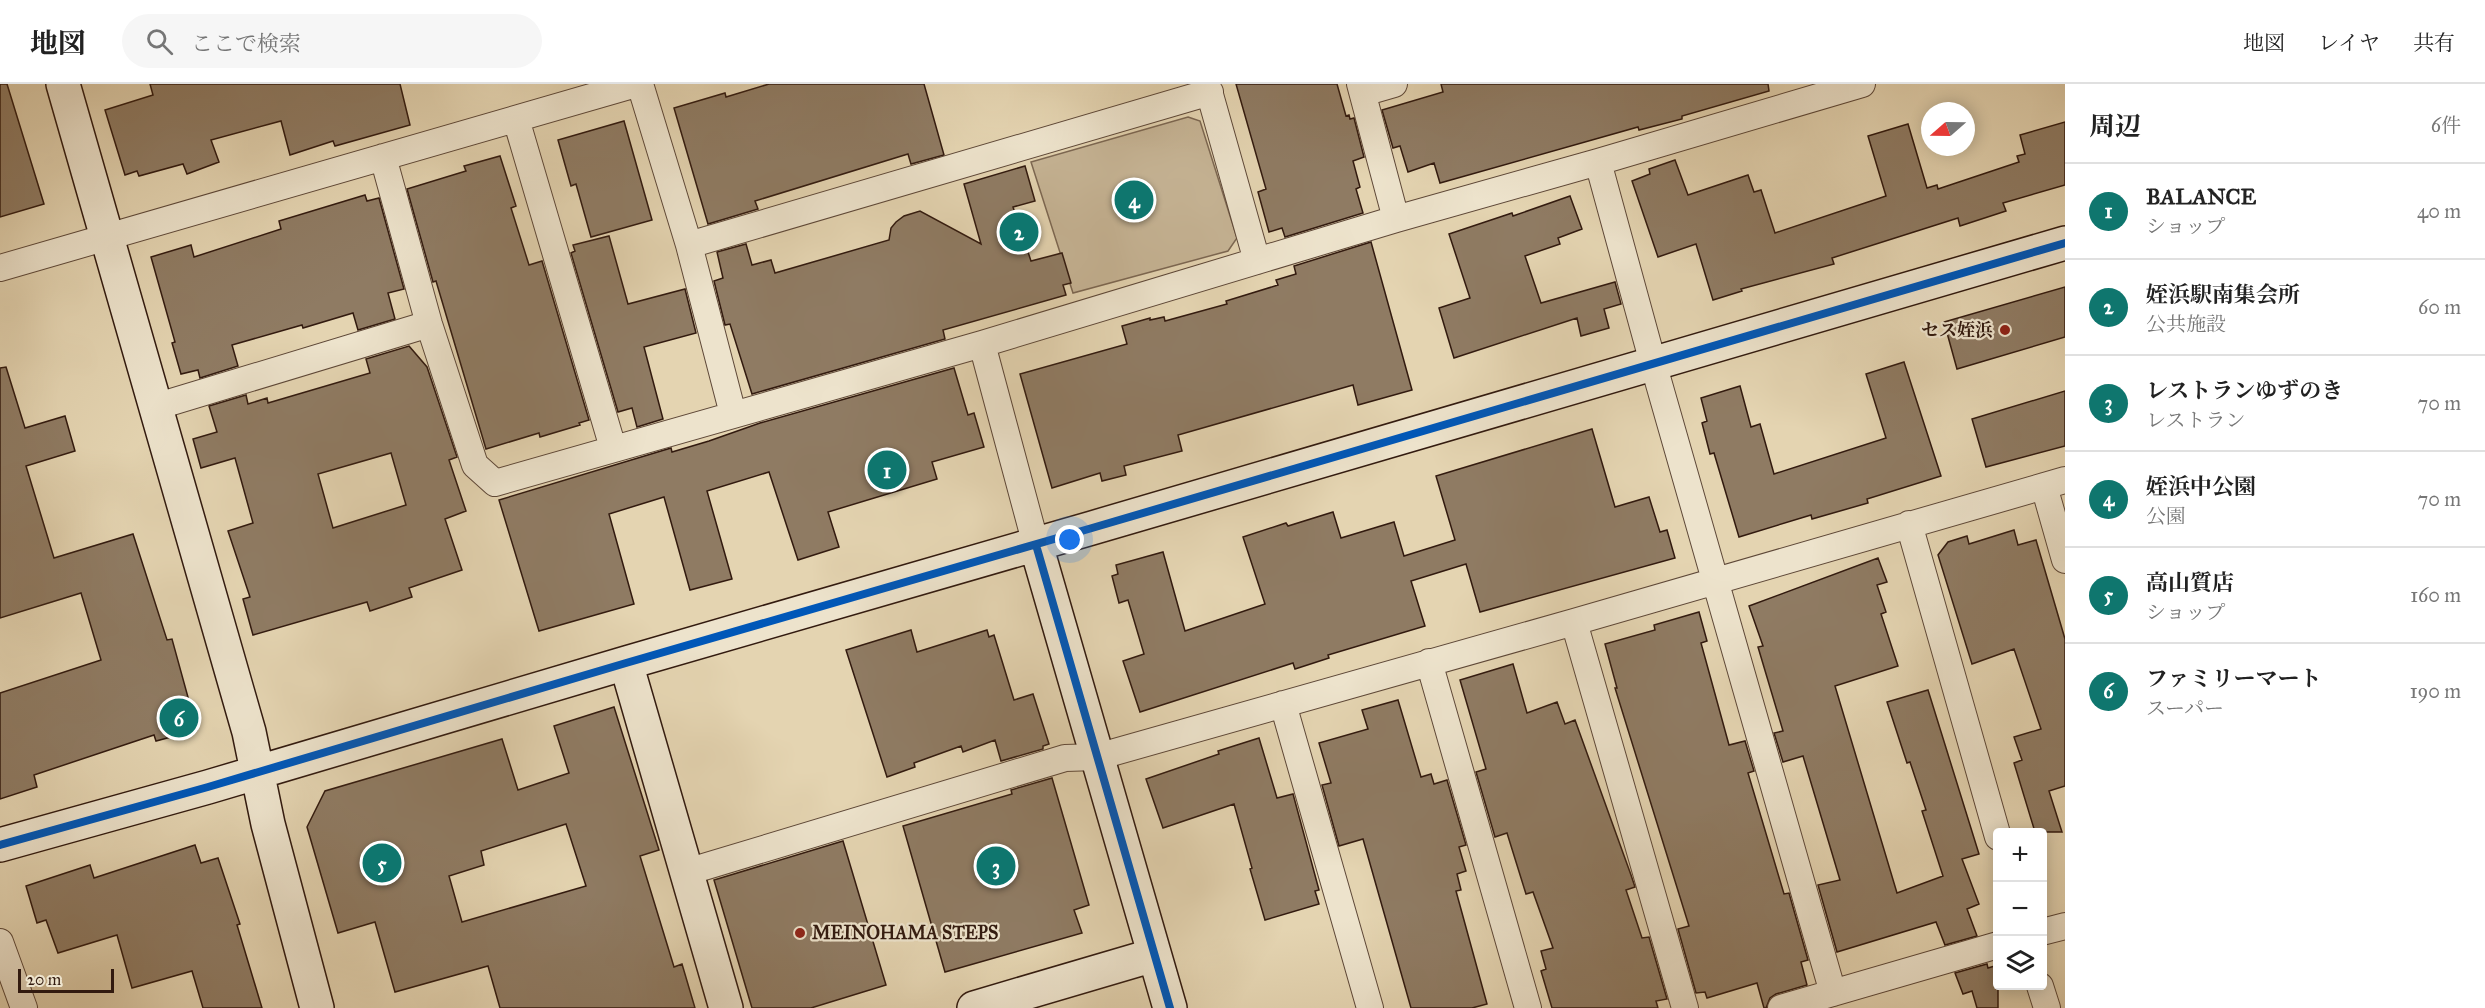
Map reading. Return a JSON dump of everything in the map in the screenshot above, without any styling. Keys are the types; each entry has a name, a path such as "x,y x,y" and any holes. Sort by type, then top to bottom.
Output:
{"street":[{"path":"63,84 249,732 256,772 317,1008"},
{"path":"0,268 638,84 689,245 733,414"},
{"path":"1394,84 1362,88 1396,219"},
{"path":"383,157 429,324 475,465 495,483 982,344 1396,219 1862,84"},
{"path":"689,245 1208,88 1257,261"},
{"path":"516,119 613,448"},
{"path":"1598,162 1833,993"},
{"path":"0,845 1036,545 2065,243"},
{"path":"155,407 429,324"},
{"path":"982,344 1036,545 1170,1008"},
{"path":"687,872 1065,758 1097,757 2055,483 2065,560"},
{"path":"1910,524 1995,828"},
{"path":"1574,622 1685,1008"},
{"path":"1429,662 1528,1008"},
{"path":"626,663 726,1008"},
{"path":"1283,704 1370,1008"},
{"path":"2047,931 2065,926"},
{"path":"0,942 24,1008"},
{"path":"1781,1008 1993,946"},
{"path":"974,1008 1154,955"},
{"path":"2041,990 2047,1008"}],"shaded area":[{"path":"1188,117 1200,121 1237,238 1228,251 1073,293 1031,162"}],"building":[{"path":"0,84 7,84 44,204 0,217"},
{"path":"150,84 400,84 410,125 335,146 333,141 290,155 281,121 211,140 219,162 187,174 183,164 139,176 137,171 125,175 105,110 153,95"},
{"path":"769,84 924,84 944,155 911,164 908,154 755,201 758,209 708,224 674,108 725,93 726,97"},
{"path":"1236,84 1337,84 1346,116 1349,115 1350,119 1354,118 1364,157 1353,161 1360,187 1356,189 1363,213 1285,237 1282,228 1269,232 1258,192 1266,189"},
{"path":"1441,84 1768,84 1769,91 1682,116 1682,119 1639,130 1638,127 1440,183 1434,163 1408,172 1400,146 1393,148 1382,110 1443,92"},
{"path":"624,121 652,220 591,237 576,184 571,186 558,140"},
{"path":"2065,122 2065,185 2003,203 2006,211 1960,226 1958,218 1832,258 1834,264 1741,289 1742,291 1713,300 1696,244 1658,257 1632,181 1650,174 1649,169 1675,160 1688,195 1748,175 1754,192 1761,190 1775,233 1886,196 1868,136 1908,124 1927,188 1937,185 1938,189 2019,162 2017,156 2025,154 2020,135"},
{"path":"500,156 516,206 511,208 529,265 542,261 589,420 540,437 539,433 486,449 436,281 433,282 407,189 466,171 464,166"},
{"path":"1025,166 1035,201 1013,207 1031,261 1062,253 1071,283 1063,285 1066,295 943,330 945,339 752,394 730,324 725,325 714,281 723,278 717,252 746,244 752,265 771,260 775,273 889,240 891,228 896,222 904,216 920,211 981,244 964,184"},
{"path":"365,195 367,201 379,198 404,289 388,293 395,319 358,330 353,313 303,328 302,325 232,345 238,366 200,378 198,370 181,374 172,343 175,342 151,257 191,245 194,257 281,229 279,221"},
{"path":"1570,196 1582,229 1558,238 1560,244 1525,256 1541,303 1615,282 1621,304 1604,309 1609,328 1581,336 1577,318 1454,358 1439,308 1470,298 1449,234 1512,213 1513,216"},
{"path":"609,236 628,304 685,289 696,333 644,347 663,419 637,427 632,408 618,412 571,253 575,251 573,245"},
{"path":"1371,242 1412,390 1358,405 1353,385 1178,435 1182,451 1124,466 1126,475 1102,481 1100,473 1052,488 1020,374 1127,344 1122,326 1150,318 1150,320 1164,317 1165,321 1227,304 1226,301 1278,285 1276,280 1296,274 1294,266"},
{"name":"セス姪浜","path":"2065,287 2065,337 1957,369 1944,322"},
{"path":"409,346 427,367 457,457 449,460 466,511 445,519 462,570 409,588 412,597 370,611 367,602 253,635 243,599 250,597 228,531 253,523 235,458 201,468 193,439 217,432 209,406 246,395 248,404 267,398 268,403 370,373 366,359","holes":["391,453 406,505 333,528 318,474"]},
{"path":"1904,362 1941,476 1867,499 1868,503 1812,519 1811,515 1739,537 1714,453 1710,454 1702,423 1707,421 1701,398 1740,386 1751,427 1760,424 1774,474 1886,438 1866,374"},
{"path":"6,367 25,428 65,416 75,451 26,466 54,558 133,534 167,640 172,639 197,730 156,741 154,735 34,775 37,787 0,799 0,693 101,660 81,593 0,618 0,368"},
{"path":"954,368 968,415 974,413 984,447 932,462 937,479 828,512 839,547 798,560 769,472 707,491 732,579 690,590 664,497 609,514 634,604 539,631 499,500 671,448 672,452 760,423"},
{"path":"2065,391 2065,446 1986,467 1972,419"},
{"path":"1592,429 1615,507 1649,497 1660,532 1667,530 1675,558 1480,612 1466,564 1411,581 1425,626 1328,655 1329,658 1295,669 1293,663 1140,712 1123,661 1144,654 1128,600 1119,603 1112,576 1118,574 1116,565 1163,552 1185,631 1265,604 1243,537 1286,523 1288,526 1333,512 1341,538 1394,522 1404,556 1455,540 1436,476"},
{"path":"2014,530 2018,545 2036,540 2065,639 2065,786 2049,791 2062,832 2047,832 2047,828 2034,828 2014,763 2022,760 2014,737 2041,729 2014,649 1972,664 1938,555 1948,542 1967,536 1969,544"},
{"path":"1878,558 1887,582 1877,585 1886,612 1881,614 1898,666 1835,686 1897,893 1943,876 1922,811 1926,810 1910,762 1907,763 1887,702 1928,690 1979,854 1962,859 1979,904 1967,909 1977,936 1945,945 1936,922 1837,952 1818,885 1840,880 1803,756 1783,762 1774,733 1783,731 1758,647 1763,646 1749,606"},
{"path":"1699,612 1707,641 1701,643 1729,745 1745,741 1754,771 1748,773 1784,894 1789,893 1808,960 1801,962 1807,985 1776,994 1770,998 1766,1008 1764,1008 1757,983 1707,998 1705,992 1696,993 1678,929 1689,926 1615,688 1617,688 1605,644 1655,630 1654,625"},
{"path":"911,630 917,652 987,630 989,637 994,635 1014,700 1033,694 1049,744 1043,746 1043,749 1001,761 995,740 963,752 961,746 914,763 915,767 887,777 846,650"},
{"path":"1513,664 1527,713 1557,702 1565,724 1575,720 1635,887 1626,890 1642,938 1649,937 1667,999 1656,1001 1658,1008 1552,1008 1541,971 1546,969 1541,951 1553,948 1533,892 1526,894 1507,833 1495,837 1476,772 1486,769 1460,680"},
{"path":"1398,700 1421,777 1431,774 1434,784 1447,780 1466,845 1459,847 1466,871 1457,874 1461,890 1456,891 1487,1004 1472,1008 1411,1008 1363,839 1339,846 1322,785 1331,783 1319,743 1368,729 1362,710"},
{"path":"614,707 659,850 640,856 674,967 682,964 695,1008 500,1008 488,966 395,992 375,922 338,933 307,827 325,791 502,739 518,790 569,773 554,726","holes":["566,824 586,886 462,922 449,876 484,865 481,851"]},
{"path":"1259,738 1277,798 1293,794 1319,890 1315,891 1319,904 1265,920 1234,804 1163,828 1146,779"},
{"path":"1052,778 1089,905 1074,910 1082,933 945,972 903,826 1012,794 1011,790"},
{"name":"MEINOHAMA STEPS","path":"843,841 886,985 811,1008 752,1008 714,880"},
{"path":"195,845 201,863 218,858 240,924 237,925 262,1008 203,1008 192,971 132,988 117,935 58,953 46,920 37,923 26,886 90,865 94,878"},
{"path":"1987,964 1988,968 1993,966 1993,990 1998,990 1998,1008 1977,1008 1972,991 1963,994 1955,973"}],"cycle path":[{"path":"0,845 208,787 2065,243"},
{"path":"1036,545 1170,1008"}],"place":[{"name":"姪浜中公園","path":"1134,200"},
{"name":"姪浜駅南集会所","path":"1019,232"},
{"name":"セス姪浜","path":"2005,330"},
{"name":"BALANCE","path":"887,470"},
{"name":"ファミリーマート","path":"179,718"},
{"name":"高山質店","path":"382,863"},
{"name":"レストランゆずのき","path":"996,866"},
{"name":"MEINOHAMA STEPS","path":"800,933"}]}
